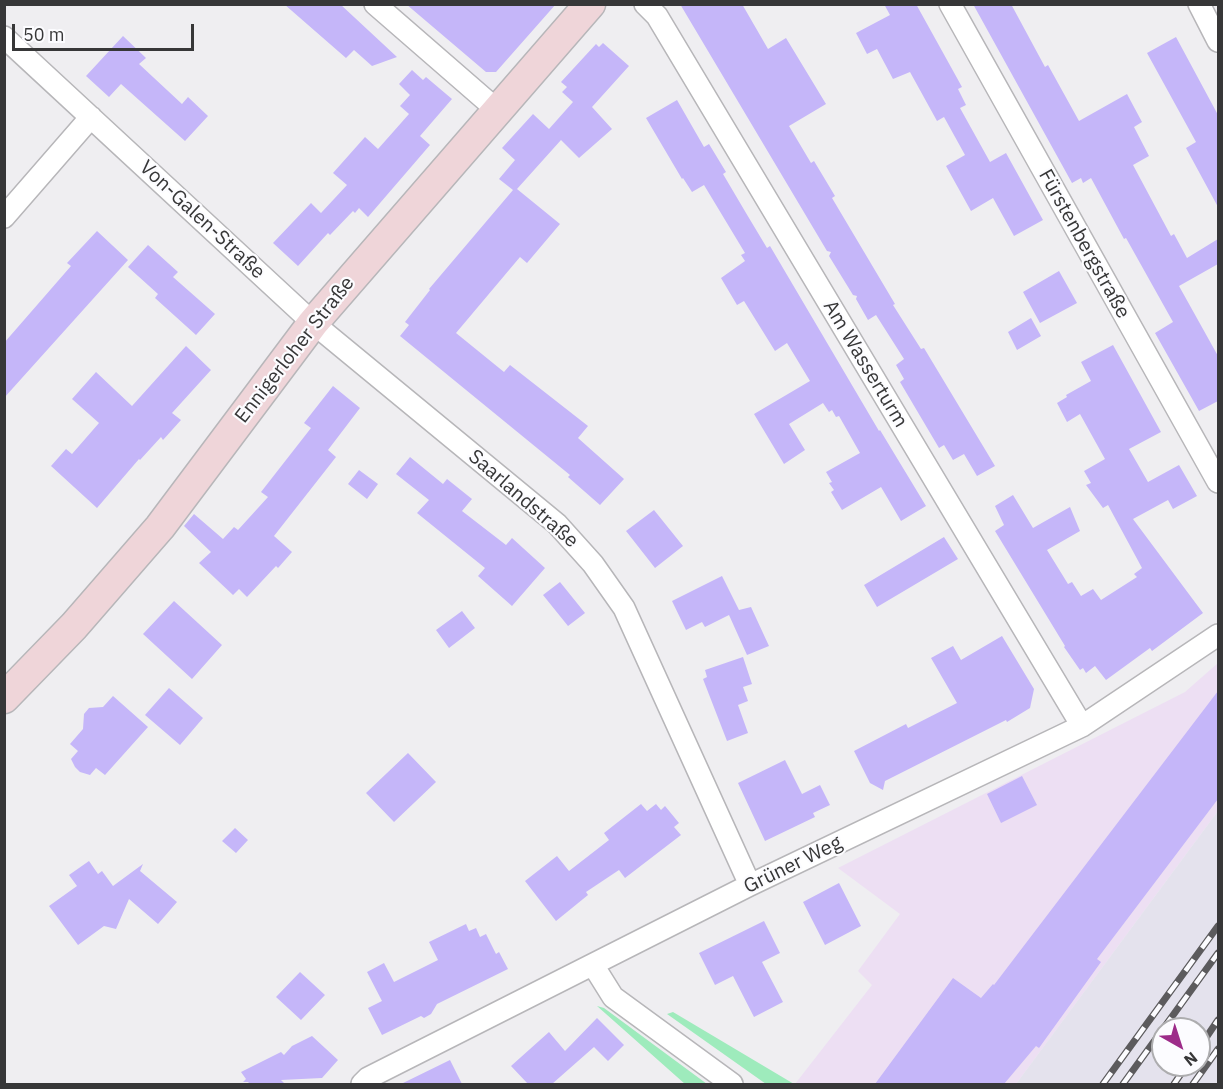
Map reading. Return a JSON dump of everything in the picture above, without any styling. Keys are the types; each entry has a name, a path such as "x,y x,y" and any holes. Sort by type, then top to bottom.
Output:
{"main road":[{"name":"Ennigerloher Straße","path":"4,698 74,626 160,527 313,323 590,4"}],"street":[{"path":"375,4 497,110"},
{"name":"Am Wasserturm","path":"645,4 657,16 1082,726"},
{"name":"Fürstenbergstraße","path":"950,4 1218,482"},
{"path":"1199,4 1218,40"},
{"name":"Von-Galen-Straße","path":"4,37 313,323"},
{"path":"4,217 91,117"},
{"name":"Saarlandstraße","path":"313,323 557,524 593,564 624,608 750,885"},
{"name":"Grüner Weg","path":"362,1084 368,1078 750,885 1082,726 1218,634"},
{"path":"593,965 613,998 732,1084"}],"shaded area":[{"path":"1218,663 1218,811 1016,1084 795,1084 872,985 858,971 900,914 838,868 1185,692"},
{"path":"1218,811 1218,1084 1016,1084"}],"green space":[{"path":"597,1006 604,1008 707,1084 685,1084"},
{"path":"673,1012 794,1084 766,1084 667,1014"}],"building":[{"path":"284,4 340,4 397,57 372,66 354,50 346,58"},
{"path":"406,4 556,4 496,72 486,72"},
{"path":"680,4 742,4 768,49 786,38 826,104 789,126 811,163 814,161 835,196 832,198 895,304 893,305 921,349 924,348 995,466 977,476 964,454 953,460 944,445 939,448 900,382 904,379 896,365 904,359 876,315 868,320 856,299 857,296 853,295 829,256 831,252 827,251"},
{"path":"884,4 916,4 962,87 958,89 966,105 960,108 990,162 1006,153 1043,220 1014,236 993,198 971,211 946,166 965,155 944,117 937,121 910,72 893,79 877,49 867,54 856,33 890,15"},
{"path":"973,4 1011,4 1045,67 1048,65 1079,121 1127,94 1142,122 1134,127 1149,156 1133,165 1171,236 1174,234 1187,258 1218,239 1218,264 1179,286 1218,356 1218,401 1199,411 1155,333 1173,322 1091,178 1083,183 1081,178 1072,183"},
{"path":"123,36 146,58 139,64 182,104 188,97 208,116 185,141 121,84 109,97 86,76"},
{"path":"1176,37 1218,115 1218,207 1186,148 1196,142 1147,53"},
{"path":"603,43 629,66 592,107 612,129 579,158 561,140 517,189 560,224 527,263 520,257 456,333 504,372 510,365 588,426 578,438 624,479 600,505 568,477 570,475 400,336 409,325 405,322 429,289 513,190 499,179 515,160 502,148 533,114 549,129 573,102 562,92 567,87 561,82 596,44 599,47"},
{"path":"412,70 423,80 426,77 452,99 420,136 430,145 368,217 359,208 355,213 353,211 330,235 328,233 298,266 273,243 311,203 321,213 347,185 333,173 365,137 378,149 409,114 400,106 410,95 399,84"},
{"path":"677,100 704,147 709,144 726,172 723,174 746,213 767,248 770,246 926,506 901,521 881,487 842,510 831,492 834,490 829,483 832,482 826,472 860,453 839,416 836,417 832,410 829,412 823,403 789,424 805,450 784,464 754,414 810,381 787,343 775,351 744,301 737,305 721,278 745,261 741,255 745,253 704,185 692,192 646,118"},
{"path":"97,231 128,260 4,398 4,343 71,266 67,263"},
{"path":"148,245 178,272 173,277 215,314 196,335 155,298 158,294 128,267"},
{"path":"1059,271 1077,303 1040,323 1023,292"},
{"path":"1031,318 1041,336 1017,350 1008,332"},
{"path":"1113,345 1161,432 1129,449 1148,482 1179,465 1197,496 1173,509 1168,500 1133,519 1203,613 1152,651 1150,648 1106,680 1095,666 1086,673 1083,668 1080,670 1064,647 995,531 1004,525 995,506 1013,495 1033,528 1070,507 1080,531 1047,550 1068,584 1072,582 1081,596 1093,589 1101,600 1137,577 1134,574 1142,568 1108,505 1103,508 1086,485 1091,483 1084,471 1105,459 1080,414 1067,422 1057,403 1067,397 1066,395 1091,381 1081,362"},
{"path":"186,346 211,370 172,413 181,420 163,440 161,437 139,459 97,508 51,466 66,449 72,454 99,423 72,399 96,372 132,406"},
{"path":"333,386 360,408 328,450 336,457 274,536 292,552 247,597 239,589 233,595 199,563 211,552 184,526 194,514 223,539 234,527 238,530 268,497 261,492 311,428 304,423"},
{"path":"410,457 443,484 447,479 472,499 462,511 506,545 512,538 545,568 512,606 478,576 485,568 417,513 429,500 396,474"},
{"path":"359,470 378,484 367,499 348,484"},
{"path":"654,510 683,546 655,568 626,531"},
{"path":"944,537 958,559 877,607 864,585"},
{"path":"722,576 739,610 751,607 769,646 747,655 729,615 705,627 702,622 686,630 672,601"},
{"path":"560,582 585,613 568,626 543,595"},
{"path":"174,601 222,645 192,679 143,634"},
{"path":"462,611 475,628 449,648 436,630"},
{"path":"1002,636 1034,689 1030,708 1007,722 1006,720 885,781 883,790 870,783 854,751 906,724 908,728 957,703 931,658 953,646 961,660"},
{"path":"743,657 752,684 743,687 748,701 738,705 748,733 727,741 703,679 707,677 705,670"},
{"path":"169,688 203,718 180,745 145,715"},
{"path":"1218,691 1218,799 1097,959 1101,962 1039,1048 1036,1046 1004,1084 875,1084 953,978 981,998 994,985"},
{"path":"113,696 148,727 105,775 96,768 90,775 80,772 71,759 78,751 70,744 83,729 84,714 89,708 103,707"},
{"path":"408,753 436,782 394,822 366,793"},
{"path":"785,760 802,794 820,785 830,805 813,813 815,817 765,841 738,783"},
{"path":"1022,776 1037,805 1001,823 987,794"},
{"path":"641,804 647,811 656,804 661,810 665,806 679,823 674,827 681,835 625,878 619,870 586,892 588,895 556,921 525,881 557,856 569,871 609,840 604,833"},
{"path":"235,828 248,840 236,853 222,841"},
{"path":"89,861 98,874 102,871 113,886 143,864 140,871 177,902 158,924 129,899 116,929 104,926 78,945 49,906 77,886 69,875"},
{"path":"839,883 861,926 825,945 803,902"},
{"path":"764,921 780,953 762,962 783,1002 754,1017 733,976 715,985 699,953"},
{"path":"466,924 469,931 476,928 480,937 486,934 496,954 499,952 508,969 437,1004 431,1014 424,1018 421,1016 382,1035 368,1008 382,1001 367,972 384,963 394,982 438,960 429,942"},
{"path":"300,972 325,995 301,1020 276,997"},
{"path":"597,1018 624,1045 608,1061 594,1047 552,1084 528,1084 511,1066 549,1032 565,1051"},
{"path":"312,1036 338,1060 322,1078 281,1080 285,1084 243,1082 246,1079 241,1072 281,1052 284,1055 292,1046"},
{"path":"450,1060 462,1084 401,1084"}],"railway":[{"path":"1103,1084 1218,926"},
{"path":"1172,1017 1218,953"},
{"path":"1211,1030 1218,1020"},
{"path":"1123,1084 1151,1046"},
{"path":"1193,1084 1218,1049"},
{"path":"1174,1084 1179,1077"}]}
